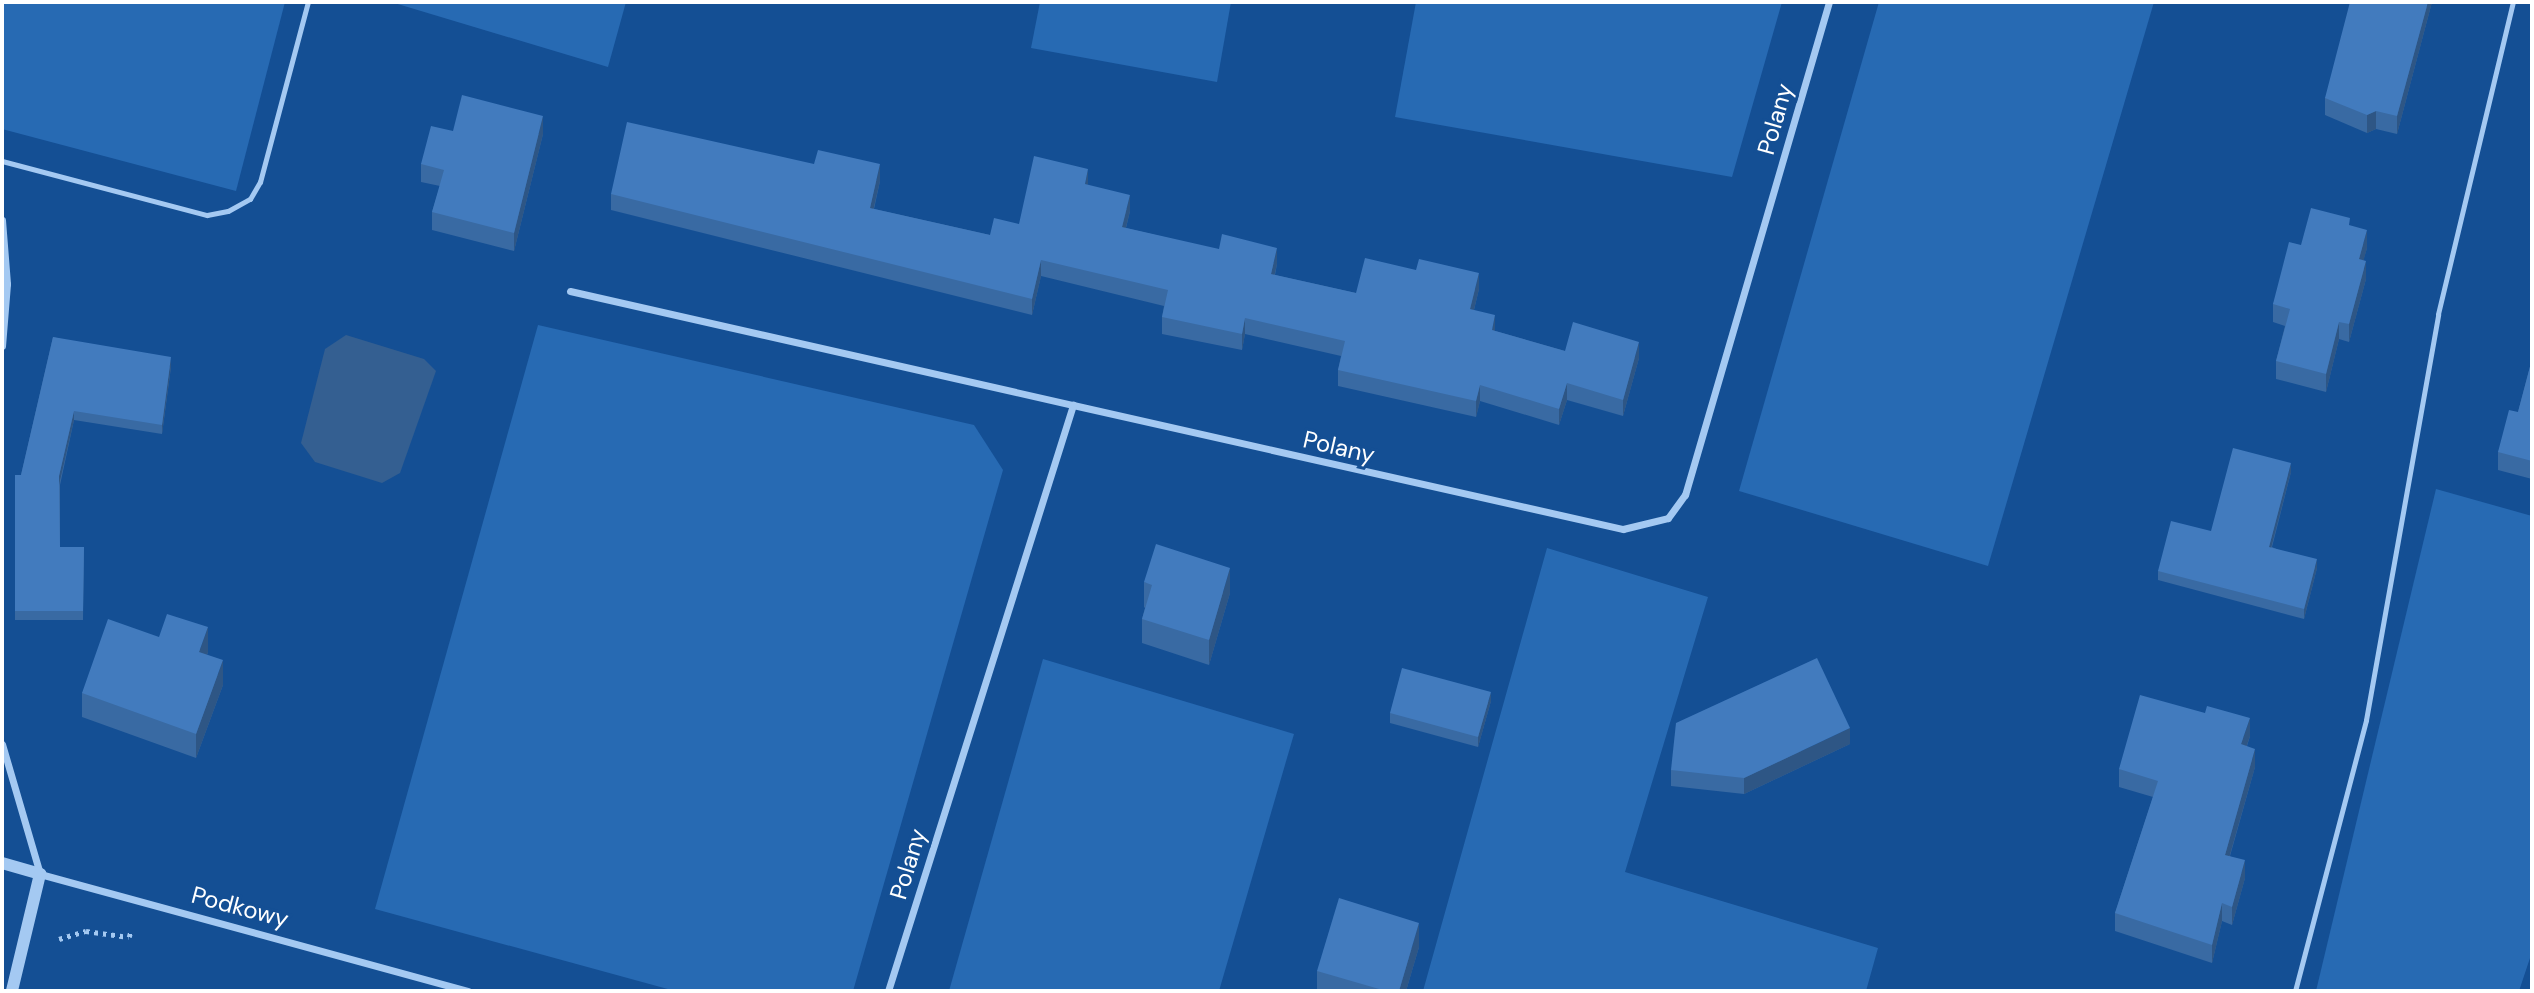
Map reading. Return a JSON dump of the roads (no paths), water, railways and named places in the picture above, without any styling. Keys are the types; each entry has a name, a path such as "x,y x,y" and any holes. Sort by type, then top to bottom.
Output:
{"street":[{"name":"Polany","path":"888,991 1073,405 1623,529 1668,518 1685,495 1829,2"},
{"path":"2,220 7,284 2,346"},
{"path":"570,291 1073,405"},
{"path":"2,744 40,874 12,991"},
{"name":"Podkowy","path":"2,863 468,991"}],"lane":[{"path":"2,161 207,215 228,211 250,199 260,182 308,2"},
{"path":"2295,991 2366,720 2438,314 2513,2"}]}
